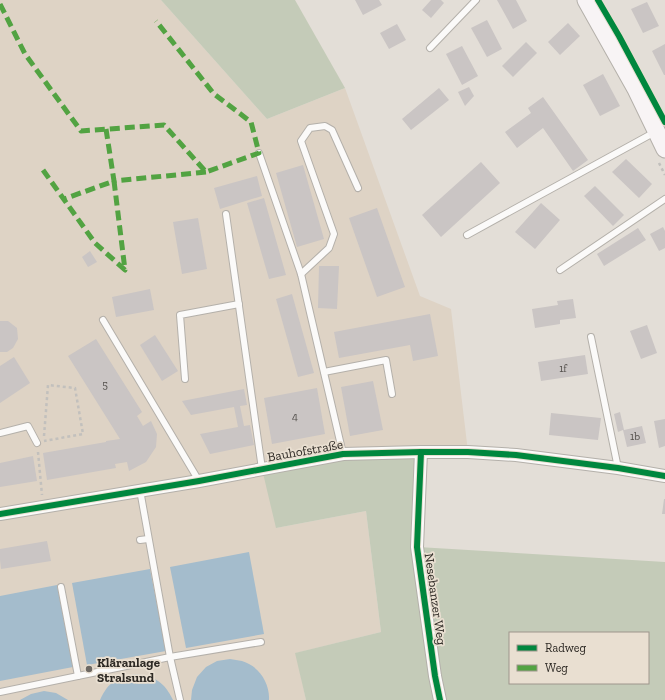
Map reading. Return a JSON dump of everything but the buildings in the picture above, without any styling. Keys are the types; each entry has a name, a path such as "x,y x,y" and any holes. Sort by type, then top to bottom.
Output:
{"main road":[{"path":"586,0 636,89 665,149"}],"street":[{"name":"Nesebanzer Weg","path":"421,452 417,547 435,676 440,700"},
{"name":"Bauhofstraße","path":"0,514 199,481 343,454 468,452 516,455 618,468 665,476"}],"lane":[{"path":"430,48 476,0"},
{"path":"301,274 329,248 334,234 300,141 310,128 325,126 332,130 358,188"},
{"path":"467,235 657,132"},
{"path":"259,153 301,274 343,454"},
{"path":"560,270 665,199"},
{"path":"226,214 262,469"},
{"path":"185,379 180,315 239,304"},
{"path":"103,320 199,481"},
{"path":"591,337 618,468"},
{"path":"324,372 386,360 392,394"},
{"path":"0,433 28,426 40,442"},
{"path":"140,490 170,657 180,700"},
{"path":"140,540 148,539"},
{"path":"61,587 78,676"},
{"path":"0,692 170,657 261,642"}],"path":[{"path":"40,442 83,434 75,388 48,385 40,442 43,507"}],"shaded area":[{"path":"0,0 161,0 267,119 345,88 420,296 451,309 468,452 421,452 276,528 366,511 381,632 296,653 306,700 0,700"}],"green space":[{"path":"161,0 295,0 345,88 267,119"},
{"path":"421,452 418,547 665,562 665,700 306,700 295,653 381,632 366,511 276,528 262,469 343,454"}],"water":[{"path":"249,552 264,634 186,648 170,567"},
{"path":"150,569 166,651 87,665 72,583"},
{"path":"57,585 73,667 0,681 0,596"},
{"path":"230,659 248,663 258,671 268,687 269,700 191,700 192,690 197,677 206,667 217,661"},
{"path":"136,674 159,681 173,700 100,700 106,689 114,681"},
{"path":"44,691 56,693 68,700 20,700 31,694"}],"marked path":[{"path":"0,4 25,54 81,131 164,125 206,172 259,153 251,122 214,94 156,21"},
{"path":"106,129 114,181 206,172"},
{"path":"43,170 95,243 125,270 114,181 64,199"}],"cycle path":[{"path":"598,0 665,122"},
{"path":"421,452 417,547 435,676 440,700"},
{"path":"0,514 199,481 343,454 468,452 516,455 618,468 665,476"}],"place":[{"name":"Kläranlage Stralsund","path":"89,669"}]}
